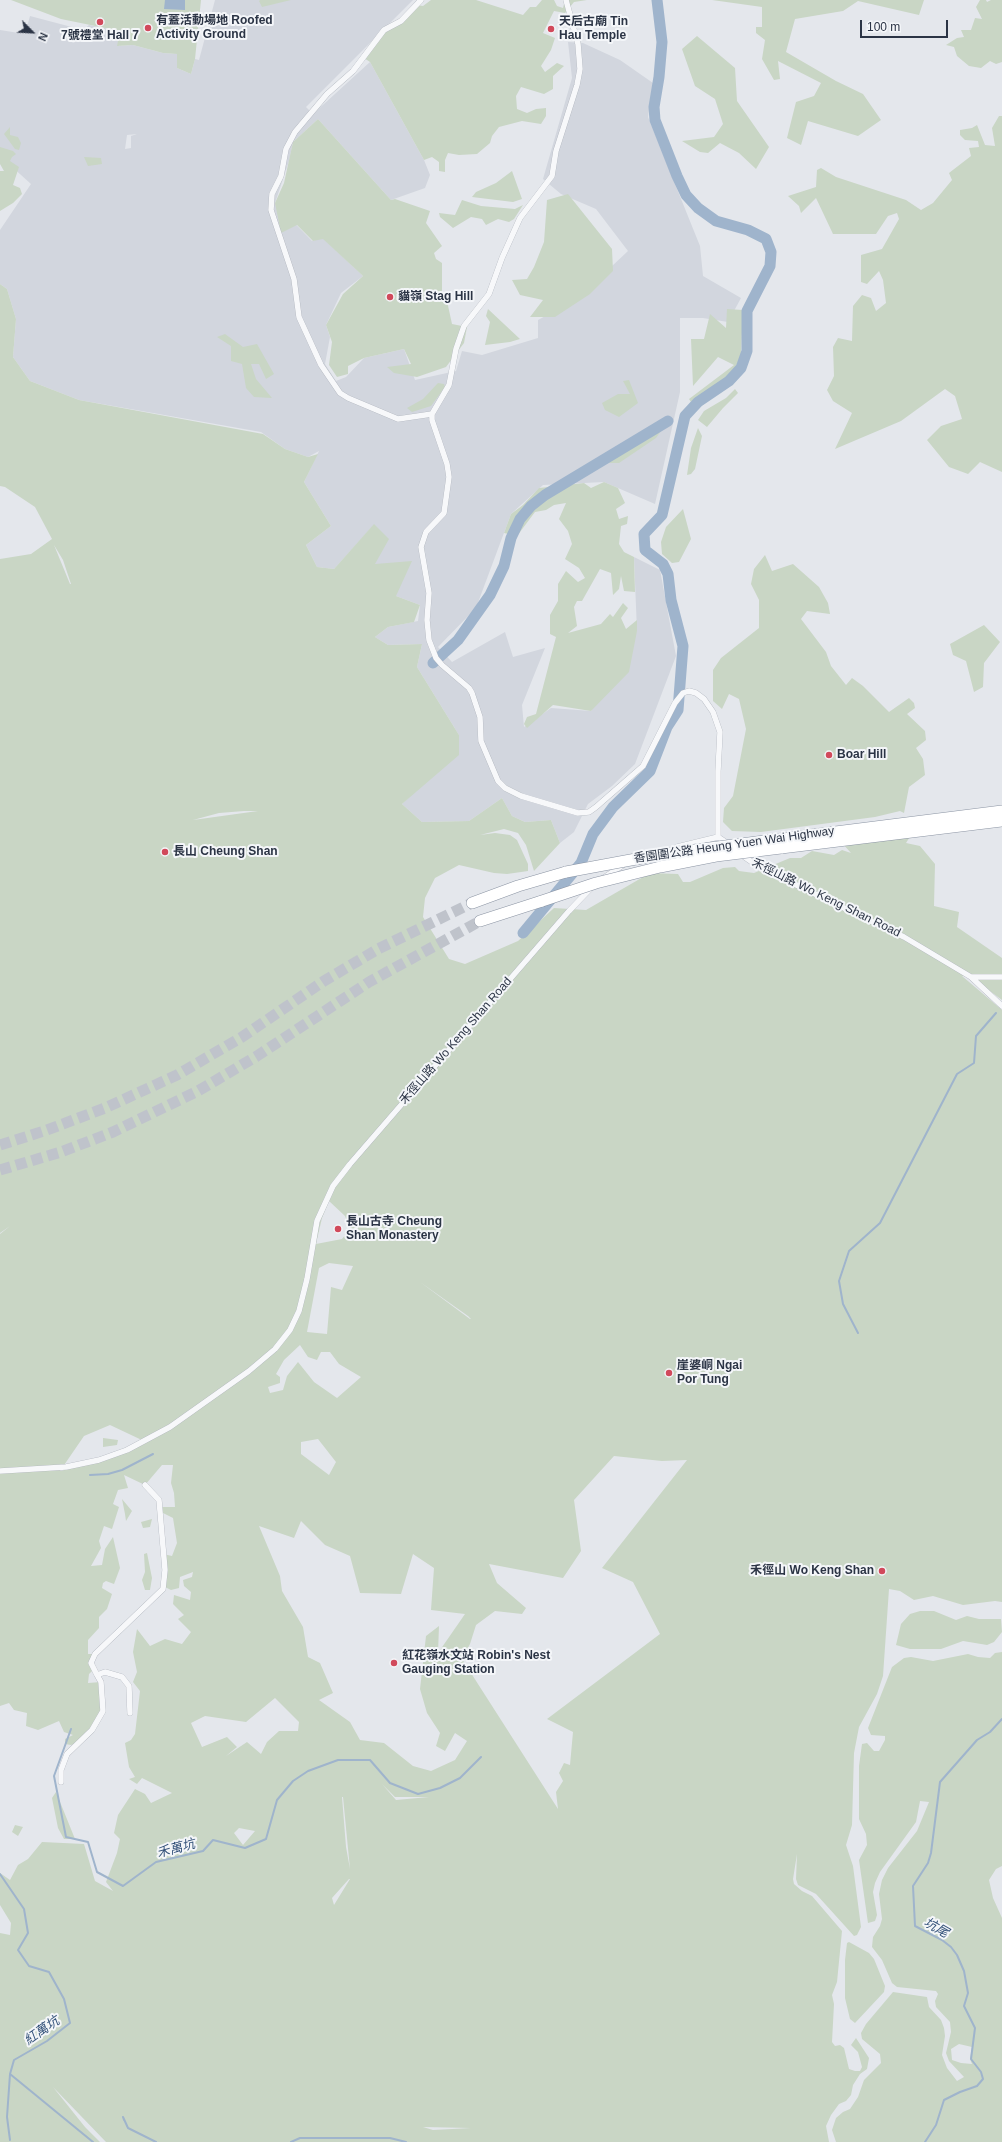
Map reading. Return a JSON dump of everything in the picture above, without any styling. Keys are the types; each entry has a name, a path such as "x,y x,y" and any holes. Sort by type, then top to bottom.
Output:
{"highway":[{"name":"香園圍公路 Heung Yuen Wai Highway","path":"954,822 1002,811"},
{"name":"香園圍公路 Heung Yuen Wai Highway","path":"472,903 518,886 566,872 663,854 780,843 954,822 1002,821"},
{"name":"香園圍公路 Heung Yuen Wai Highway","path":"480,921 596,883 660,867 780,843"}],"street":[{"path":"421,0 401,21 384,30 353,71 327,94 294,132 286,149 281,176 272,194 271,210 294,279 301,321 321,365 340,393 348,398 398,419 432,414"},
{"path":"566,0 578,44 580,69 577,85 556,151 552,176 520,218 502,258 489,294 464,326 456,349 449,385 432,414 432,420 449,477 444,513 426,532 421,547 429,594 427,620 429,640 436,658 469,688 472,693 480,717 481,741 498,781 505,788 521,796 578,813 589,812 596,807 643,766 680,696 689,691 696,693 704,699 713,712 720,732 718,771 718,837"},
{"name":"禾徑山路 Wo Keng Shan Road","path":"0,1471 66,1467 99,1460 127,1450 170,1427 266,1358 286,1336 299,1311 307,1279 316,1221 333,1186 350,1164 559,923 594,886 611,872 642,856 718,837 751,863 904,937 971,977 1002,1006"},
{"path":"971,977 1002,977"},
{"path":"61,1782 61,1770 67,1754 92,1730 103,1711 101,1682 92,1663 95,1654 163,1589 165,1570 159,1500 144,1485"},
{"path":"97,1675 105,1672 122,1677 129,1686 130,1713"}],"shaded area":[{"path":"215,0 413,0 306,107 313,114 370,62 424,160 430,175 425,188 391,200 318,119 293,142 289,161 275,203 312,241 323,238 363,276 341,293 326,325 330,337 325,364 336,381 346,377 364,358 404,349 415,380 456,371 462,351 482,355 538,338 538,320 577,299 628,251 596,209 561,194 543,179 572,78 568,42 583,43 620,60 653,83 648,117 700,246 703,276 741,298 728,322 703,318 680,318 680,392 655,504 604,482 543,485 511,514 476,608 438,647 452,662 505,632 513,657 545,648 522,705 524,727 551,708 591,711 637,631 634,557 660,570 676,656 635,764 612,786 588,804 574,832 560,843 551,820 525,822 512,816 502,798 469,821 422,822 402,804 416,790 459,735 417,667 422,644 388,645 375,637 388,627 418,621 420,605 396,596 375,564 374,525 334,569 317,567 306,545 331,526 304,482 319,451 308,457 285,449 261,432 79,400 30,381 13,357 16,319 7,289 0,284 0,230 31,184 0,156 0,30 25,34 30,16 83,30 89,25 120,31 118,46 133,45 163,53 177,54 177,68 191,74 195,59 199,60","holes":["137,134 131,136 131,148 125,149 127,135"]}],"green space":[{"path":"11,0 201,0 195,59 191,74 177,68 177,54 163,53 133,45 117,46 120,31 61,19"},
{"path":"291,0 262,7 259,1"},
{"path":"431,0 476,0 523,15 530,7 536,7 542,0 554,0 557,6 563,8 565,0 587,0 574,2 565,13 554,11 543,33 555,38 551,50 541,66 545,72 557,63 564,66 553,76 553,89 544,94 521,87 516,96 517,109 527,113 536,109 546,108 546,116 541,124 522,121 499,127 492,136 490,143 477,154 459,155 448,153 445,160 445,172 439,171 439,162 432,157 424,160 370,62 364,58 381,35 417,5 423,6"},
{"path":"712,0 924,0 919,15 858,1 843,11 795,19 786,52 836,81 863,94 881,120 858,136 808,121 801,145 787,138 796,102 814,96 821,83 778,61 780,79 774,80 762,59 765,40 756,33 756,27 762,27 762,7"},
{"path":"980,0 986,0 987,2 991,0 1002,0 1002,62 996,64 990,61 981,68 969,66 957,56 954,47 946,45 957,38 964,37 961,30 971,30 975,18 982,19 976,7"},
{"path":"697,36 735,68 737,101 769,147 756,169 739,153 720,143 708,153 700,152 682,141 714,137 723,124 715,99 695,86 682,49"},
{"path":"999,116 1002,116 1002,472 980,462 968,474 949,467 927,440 941,426 962,419 955,396 945,389 901,421 835,449 852,413 833,401 827,390 834,376 833,347 838,338 852,341 853,306 862,295 871,298 876,311 886,303 883,280 879,271 867,284 861,282 861,255 882,249 899,219 897,213 888,216 876,234 833,234 816,198 801,213 799,206 788,196 816,187 817,170 821,168 836,177 906,200 921,210 933,203 952,180 949,173 971,156 969,148 979,147 978,141 965,140 960,135 960,130 972,128 977,125 985,145 995,146 992,128"},
{"path":"318,119 391,200 395,199 430,211 426,223 442,246 434,253 436,259 442,263 442,300 447,301 452,324 467,327 464,343 446,367 417,377 394,373 387,367 411,364 404,349 364,358 348,366 348,374 337,377 329,365 332,342 326,325 343,294 363,276 323,239 313,241 297,225 281,233 275,203 284,183 293,142"},
{"path":"10,127 10,135 18,137 21,143 19,150 15,149 4,134"},
{"path":"0,147 13,151 16,154 10,161 19,167 13,185 20,188 22,194 13,203 0,211 0,171 4,171 0,164"},
{"path":"84,157 101,158 102,164 88,166"},
{"path":"512,171 522,199 513,202 472,197 476,192 496,183"},
{"path":"568,194 612,249 613,271 590,294 555,317 530,317 543,300 520,295 512,280 527,279 534,267 544,242 547,200"},
{"path":"462,200 481,206 515,209 523,205 514,219 509,222 498,219 486,225 482,219 471,217 453,228 440,217 439,213 455,215"},
{"path":"0,284 7,289 16,319 13,357 30,381 79,400 263,434 285,449 308,457 318,454 304,482 331,526 306,545 317,567 334,569 374,524 389,539 375,564 412,561 396,596 420,605 414,622 388,627 375,637 388,645 422,644 417,667 459,735 459,755 402,804 422,822 469,821 502,798 512,816 525,822 551,820 560,843 534,871 526,845 518,833 504,829 480,835 495,833 510,835 517,840 528,864 528,871 507,874 494,873 459,865 435,878 425,898 423,917 449,959 465,964 518,941 554,908 586,910 650,873 678,874 683,882 690,882 723,868 735,867 739,871 754,873 790,858 801,858 812,851 834,855 842,850 851,853 843,844 911,835 906,843 920,846 935,864 934,906 959,912 957,927 1002,958 1002,1000 971,977 962,976 1002,1010 1002,1602 995,1601 963,1605 933,1596 914,1600 900,1591 889,1589 883,1676 877,1694 859,1727 854,1753 852,1825 846,1845 853,1866 861,1927 857,1935 854,1936 816,1894 798,1885 796,1879 797,1854 793,1879 794,1884 802,1891 812,1896 842,1931 837,1982 832,1995 834,2004 832,2042 835,2046 840,2045 844,2048 849,2069 860,2071 862,2067 858,2052 851,2045 856,2038 869,2058 867,2069 860,2074 853,2085 851,2095 846,2101 839,2104 831,2115 826,2126 829,2142 106,2142 53,2087 85,2127 100,2142 0,2142 0,1933 10,1935 11,1923 0,1905 0,1873 10,1880 18,1865 28,1859 42,1842 84,1844 95,1881 113,1891 106,1882 117,1853 120,1839 114,1833 118,1815 135,1789 145,1794 151,1803 172,1793 142,1778 137,1784 129,1779 135,1777 129,1767 125,1743 131,1740 135,1734 140,1691 133,1682 137,1672 133,1652 137,1629 150,1646 165,1639 182,1644 191,1632 178,1619 184,1615 173,1604 174,1595 190,1600 191,1592 184,1586 183,1580 192,1577 193,1572 180,1577 179,1588 171,1590 163,1586 163,1554 172,1556 177,1543 173,1518 161,1512 160,1507 175,1507 174,1493 171,1483 173,1465 162,1465 145,1485 124,1475 128,1488 118,1490 113,1504 119,1507 112,1529 104,1526 99,1541 101,1548 91,1566 102,1565 105,1549 113,1537 120,1568 114,1584 106,1581 103,1583 102,1588 112,1594 107,1609 99,1617 99,1628 88,1640 88,1654 95,1654 92,1663 94,1669 89,1674 88,1683 101,1682 102,1713 92,1730 77,1743 71,1745 65,1744 65,1739 73,1735 64,1732 59,1721 38,1730 26,1726 27,1713 14,1710 9,1703 0,1706 0,1234 10,1226 0,1233 0,559 31,554 52,539 35,507 5,487 0,486","holes":["54,545 63,560 71,584","258,811 193,820 219,813","329,1201 345,1216 350,1229 342,1239 316,1244 322,1218","329,1263 353,1266 342,1290 331,1287 327,1334 307,1332 319,1268","420,1282 468,1316 471,1319","300,1345 308,1357 317,1360 321,1352 330,1352 339,1364 361,1377 337,1398 314,1382 298,1362 287,1376 283,1390 270,1393 268,1387 280,1383 280,1377 276,1374 284,1360","110,1425 146,1442 96,1463 60,1471 84,1436","318,1439 336,1462 329,1475 301,1454 301,1442","614,1456 662,1461 687,1460 602,1568 633,1582 660,1634 547,1719 573,1732 570,1765 564,1763 559,1773 563,1781 556,1792 558,1809 462,1659 470,1644 476,1625 495,1611 522,1614 526,1608 497,1583 489,1564 563,1578 581,1551 574,1500","301,1521 325,1545 350,1556 360,1593 401,1594 413,1554 434,1568 431,1610 465,1614 438,1653 439,1626 426,1636 420,1689 427,1713 440,1733 436,1746 445,1751 455,1733 467,1741 455,1760 431,1771 413,1766 384,1743 360,1740 350,1722 319,1700 333,1693 320,1663 308,1657 303,1627 282,1591 280,1576 259,1526 294,1538","275,1698 299,1722 298,1731 279,1731 267,1742 261,1754 247,1742 226,1756 237,1747 227,1737 202,1747 191,1723 205,1716 246,1722","382,1784 395,1797 429,1797 396,1800","343,1797 350,1869 346,1847","239,1828 255,1831 243,1845 234,1833","350,1879 334,1905 332,1898","423,2127 471,2128 433,2130"]},
{"path":"488,309 520,339 510,342 485,345 490,322 486,316"},
{"path":"727,309 743,310 741,354 734,372 691,402 689,399 734,365 718,357 693,386 691,339 704,339 710,314 726,328"},
{"path":"225,334 243,347 257,344 274,374 266,379 259,364 251,364 256,379 272,398 254,397 246,388 242,364 231,361 231,346 217,337"},
{"path":"629,380 638,403 619,417 605,410 602,403 618,394 630,394 623,381"},
{"path":"438,383 444,384 445,387 431,406 412,412 407,408 423,399"},
{"path":"735,389 738,393 707,427 698,420 704,411 726,398"},
{"path":"698,428 702,436 695,469 691,474 687,475 691,448"},
{"path":"655,431 661,431 656,438 619,463 606,463"},
{"path":"604,482 618,488 625,503 616,509 619,519 628,516 627,524 621,526 619,544 624,552 634,557 635,592 624,591 621,576 619,589 613,595 611,573 600,569 582,601 577,601 574,607 577,626 568,633 601,624 610,614 613,617 623,603 628,608 621,618 626,629 637,620 637,631 629,672 591,711 553,705 527,728 524,724 527,717 536,714 556,637 550,634 550,615 558,601 558,584 566,571 578,582 585,578 579,568 565,559 572,544 568,531 559,519 566,503 554,505 546,510 535,512 517,536 504,533 511,514 523,505 539,488 584,483 591,488"},
{"path":"683,509 691,539 679,562 672,563 662,554 661,542 666,527"},
{"path":"765,555 772,571 793,564 819,587 828,603 830,614 807,611 801,619 826,652 831,666 846,685 852,678 863,686 889,712 909,698 914,703 915,708 907,714 925,731 926,740 916,748 923,759 925,775 909,787 904,813 900,811 875,817 761,832 732,831 723,822 724,808 733,796 746,729 739,699 729,694 722,709 713,701 713,670 721,658 759,628 759,600 751,584 754,569"},
{"path":"984,625 1000,642 984,663 983,687 974,692 966,661 953,655 950,644"},
{"path":"103,1438 118,1440 117,1445 103,1447"},
{"path":"122,1499 132,1511 126,1521 125,1514"},
{"path":"152,1519 150,1527 143,1528 141,1522"},
{"path":"147,1553 152,1578 150,1590 145,1590 142,1580 145,1572 144,1554"},
{"path":"920,1611 934,1611 956,1620 967,1616 979,1619 1001,1619 1002,1632 994,1642 987,1645 963,1641 941,1649 910,1649 896,1645 901,1624 910,1614"},
{"path":"1002,1652 1002,1866 996,1869 989,1880 993,1898 1002,1918 1002,2142 836,2142 832,2130 836,2118 843,2112 850,2109 858,2097 864,2080 881,2063 880,2054 862,2039 861,2033 866,2024 893,1992 927,1997 929,2007 941,2020 944,2028 945,2036 942,2055 947,2068 957,2081 964,2077 949,2061 946,2053 951,2032 950,2022 936,2007 935,2001 938,1994 936,1991 897,1987 892,1983 882,1960 872,1947 873,1937 880,1926 882,1919 879,1894 882,1880 888,1868 917,1831 929,1802 920,1801 916,1822 880,1872 873,1892 877,1915 875,1921 868,1923 859,1860 867,1845 866,1834 859,1819 859,1766 862,1744 867,1743 874,1751 879,1751 885,1740 885,1736 871,1735 868,1728 892,1667 904,1658 911,1657 933,1661 968,1654 990,1658 995,1653","holes":["959,2044 972,2047 970,2059 972,2064 952,2060 951,2049"]},
{"path":"56,1792 75,1839 64,1839 58,1828 52,1798"},
{"path":"15,1825 23,1827 18,1836 12,1832"},
{"path":"849,1942 869,1953 874,1959 885,1986 884,1992 855,2023 850,2019 845,1998 845,1960 847,1943"}],"water":[{"path":"165,0 185,0 185,10 164,9"}],"waterway":[{"path":"523,933 581,863 593,834 613,807 650,771 667,727 678,710 683,646 671,600 668,574 663,564 645,550 644,534 662,515 685,416 698,402 729,381 741,368 747,351 747,311 770,266 771,252 766,239 748,230 716,221 698,208 686,195 677,176 655,120 654,107 659,77 662,42 657,0"},
{"path":"433,663 458,640 490,595 504,566 511,538 520,519 531,506 545,495 668,421"},
{"path":"858,1333 843,1304 839,1281 849,1251 880,1223 957,1074 974,1063 976,1036 996,1013"},
{"path":"90,1475 108,1474 122,1470 153,1454"},
{"name":"坑尾","path":"925,2142 936,2125 944,2100 977,2086 983,2079 981,2072 971,2059 975,2028 964,2006 968,1993 964,1971 957,1955 951,1947 942,1940 915,1926 913,1886 928,1863 931,1853 940,1782 977,1740 990,1732 1002,1719"},
{"name":"禾萬坑","path":"71,1729 54,1776 66,1837 88,1842 97,1872 123,1886 156,1862 203,1851 213,1840 245,1848 266,1839 277,1800 293,1781 308,1771 338,1760 370,1760 390,1783 418,1794 440,1788 460,1778 481,1757"},
{"name":"紅萬坑","path":"0,1874 24,1909 28,1933 18,1950 29,1966 49,1972 64,1999 70,2023 47,2041 14,2060 10,2074 93,2142"},
{"path":"10,2074 7,2117 10,2140"},
{"path":"124,2120 123,2117 128,2128 156,2142"},
{"path":"291,2142 300,2138 390,2138 406,2142"}],"tunnel":[{"path":"0,1145 47,1130 105,1108 177,1075 242,1037 324,981 378,949 472,903"},
{"path":"0,1170 61,1152 113,1132 198,1091 257,1056 369,982 480,921"}],"place":[{"name":"7號禮堂 Hall 7","path":"100,22"},
{"name":"有蓋活動場地 Roofed Activity Ground","path":"148,28"},
{"name":"天后古廟 Tin Hau Temple","path":"551,29"},
{"name":"貓嶺 Stag Hill","path":"390,297"},
{"name":"Boar Hill","path":"829,755"},
{"name":"長山 Cheung Shan","path":"165,852"},
{"name":"長山古寺 Cheung Shan Monastery","path":"338,1229"},
{"name":"崖婆峒 Ngai Por Tung","path":"669,1373"},
{"name":"禾徑山 Wo Keng Shan","path":"882,1571"},
{"name":"紅花嶺水文站 Robin's Nest Gauging Station","path":"394,1663"}]}
